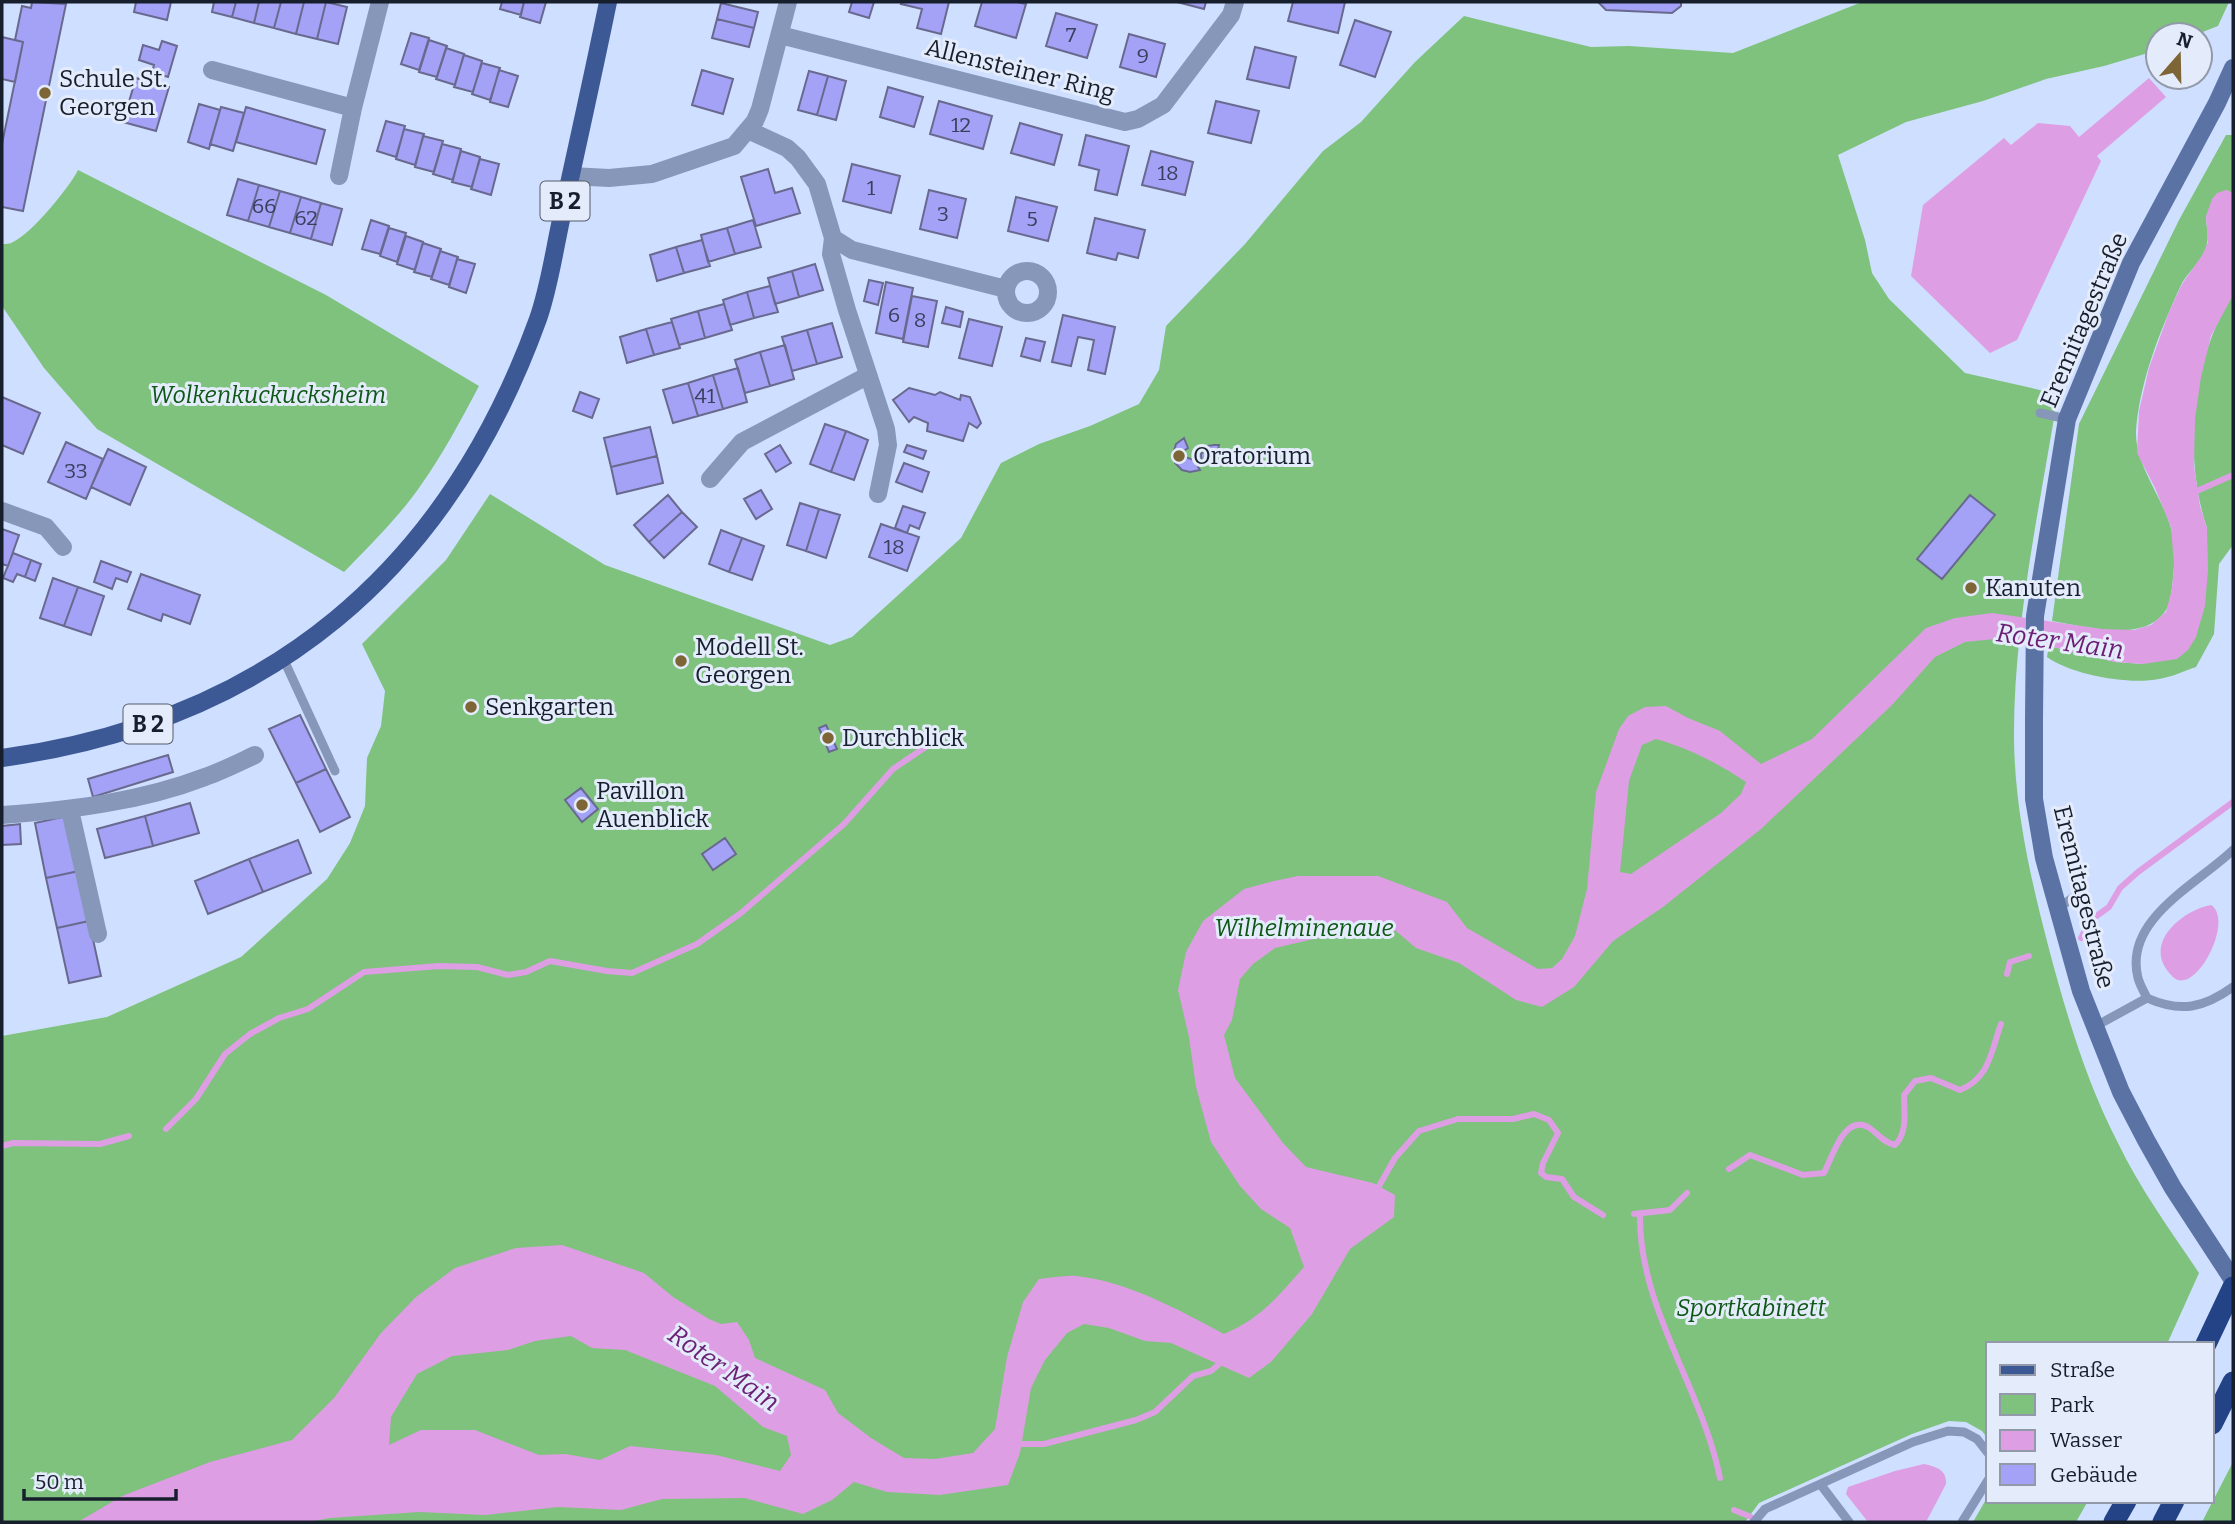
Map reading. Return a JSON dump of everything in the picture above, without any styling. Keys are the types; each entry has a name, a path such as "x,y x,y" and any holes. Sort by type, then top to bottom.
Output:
{"highway":[{"path":"2207,1342 2233,1287"},
{"path":"2214,1420 2233,1382"},
{"path":"2114,1522 2125,1503"},
{"path":"2163,1522 2173,1503"}],"main road":[{"name":"B 2","path":"2,758 56,751 126,733 250,680 345,613 392,567 439,512 480,446 506,395 539,316 608,2"}],"street":[{"path":"339,176 380,2"},
{"path":"571,176 609,178 652,174 734,146 748,130 760,109 788,2"},
{"name":"Allensteiner Ring","path":"780,35 1125,121 1138,120 1163,104 1231,15 1235,2"},
{"name":"Eremitagestraße","path":"2233,68 2131,263 2067,419 2035,616 2034,718 2034,799 2044,858 2062,930 2094,1027 2120,1092 2146,1140 2173,1188 2233,1280"},
{"path":"212,70 353,108"},
{"path":"748,130 787,148 817,184 833,238 831,254 867,376 886,429 888,445 878,494"},
{"path":"833,238 852,250 1006,289"},
{"path":"710,479 742,442 867,376"},
{"path":"2,511 46,527 63,547"},
{"path":"2,815 70,810 136,797 204,778 255,755"},
{"path":"70,810 99,934"}],"lane":[{"path":"2040,413 2067,419"},
{"path":"283,659 334,771"},
{"path":"2233,850 2158,912 2144,933 2136,955 2138,978 2147,998 2164,1006 2190,1007 2213,1001 2233,987"},
{"path":"2057,909 2081,892"},
{"path":"2094,1027 2147,998"},
{"path":"1754,1522 1765,1509 1913,1442 1948,1431 1964,1432 1977,1439 1986,1450"},
{"path":"1962,1522 1986,1483"},
{"path":"1821,1485 1849,1522"}],"green space":[{"name":"Wilhelminenaue","path":"1862,2 2229,2 2218,26 2214,28 2214,21 2144,21 2144,54 2046,79 1983,101 1906,122 1838,155 1865,240 1872,273 1889,299 1965,373 2058,394 2029,567 2018,654 2014,740 2017,793 2042,923 2087,1072 2107,1120 2136,1177 2199,1273 2168,1342 1986,1342 1986,1436 1966,1422 1949,1421 1912,1434 1759,1503 1745,1522 2,1522 2,1036 107,1017 241,957 327,879 350,843 365,806 367,758 381,726 385,691 362,644 446,560 490,494 605,565 830,645 852,637 961,538 1001,463 1039,444 1090,426 1139,404 1159,370 1166,326 1245,244 1323,151 1361,122 1415,62 1464,16 1591,47 1629,46 1733,53"},
{"path":"2226,135 2233,135 2233,193 2226,190 2206,216 2206,248 2182,283 2155,349 2141,398 2136,431 2139,455 2166,513 2173,537 2174,571 2168,606 2154,622 2127,630 2095,629 2052,621 2079,424 2179,220"},
{"name":"Wolkenkuckucksheim","path":"78,170 326,295 479,386 444,449 412,497 344,572 97,429 44,368 2,306 2,244 12,243 29,230 58,199"},
{"path":"2233,295 2233,545 2219,564 2214,634 2196,667 2159,679 2132,681 2071,669 2047,657 2049,646 2115,662 2143,664 2207,528 2195,471 2195,409 2208,348"},
{"path":"2233,1462 2233,1522 2202,1522"},
{"path":"1986,1499 1986,1503 2087,1503 2076,1522 1973,1522"}],"water":[{"path":"2144,82 2144,91 2161,91 2166,97 2097,156 2101,161 2017,340 1990,353 1911,276 1923,205 2004,138 2011,145 2038,123 2070,126 2079,137"},
{"path":"2226,190 2233,193 2233,295 2211,336 2195,419 2194,466 2200,506 2207,528 2208,570 2205,606 2196,637 2188,650 2177,659 2143,664 2115,662 2049,646 1995,639 1965,642 1935,657 1892,705 1761,829 1663,907 1613,941 1574,987 1542,1007 1516,1000 1459,963 1416,948 1396,931 1348,931 1275,948 1253,964 1240,979 1232,1020 1224,1035 1235,1078 1283,1143 1306,1167 1373,1183 1395,1195 1394,1217 1350,1249 1312,1314 1271,1362 1249,1378 1171,1343 1145,1341 1109,1328 1084,1324 1067,1333 1045,1360 1031,1388 1020,1453 1008,1485 940,1495 887,1492 854,1482 832,1500 803,1514 745,1498 662,1499 621,1510 558,1507 485,1515 419,1512 308,1522 78,1522 122,1496 210,1462 292,1440 334,1398 381,1333 416,1297 455,1268 516,1248 562,1245 644,1273 673,1297 709,1319 721,1324 737,1322 749,1340 755,1358 825,1390 838,1413 904,1458 935,1459 973,1453 995,1429 1007,1357 1023,1302 1039,1279 1077,1276 1116,1284 1153,1298 1224,1334 1249,1321 1304,1267 1290,1228 1261,1209 1240,1186 1211,1142 1196,1087 1189,1037 1178,990 1186,952 1203,921 1244,889 1274,881 1298,876 1378,876 1447,902 1467,928 1538,969 1552,968 1562,959 1575,936 1587,889 1596,792 1619,729 1628,716 1645,707 1666,706 1720,731 1761,764 1812,739 1926,628 1955,618 1992,613 2102,629 2134,630 2151,625 2166,612 2174,565 2171,527 2137,453 2139,411 2149,368 2169,312 2182,284 2208,242 2206,216 2217,193","holes":["1656,739 1702,757 1746,782 1741,794 1721,813 1631,874 1620,872 1629,781 1642,745","571,1336 592,1348 625,1350 715,1386 763,1427 787,1436 791,1455 780,1471 716,1455 630,1446 600,1460 565,1454 539,1455 475,1430 421,1430 389,1445 391,1417 417,1374 452,1356 508,1350 535,1341"]},
{"path":"2211,905 2217,913 2218,926 2209,954 2192,977 2182,981 2173,977 2164,965 2162,942 2168,932 2187,914"},
{"path":"1924,1464 1940,1470 1946,1479 1946,1484 1926,1522 1868,1522 1846,1494 1848,1487"}],"building":[{"path":"32,2 66,4 23,211 2,207 2,144 23,42 15,40 22,6 31,8"},
{"path":"136,2 171,2 167,20 134,12"},
{"path":"214,2 236,2 232,17 212,12"},
{"path":"236,2 259,2 254,23 232,17"},
{"path":"259,2 281,2 274,28 254,23"},
{"path":"281,2 304,2 296,34 274,28"},
{"path":"304,2 326,2 317,39 296,34"},
{"path":"326,2 347,7 338,44 317,39"},
{"path":"502,2 524,2 521,15 500,9"},
{"path":"524,2 546,2 540,23 520,17"},
{"path":"852,2 874,2 869,18 849,12"},
{"path":"949,2 941,34 917,28 922,9 901,4"},
{"path":"982,2 1026,4 1016,38 975,26"},
{"path":"1177,2 1206,2 1204,9"},
{"path":"1293,2 1345,2 1338,33 1288,21"},
{"path":"1598,2 1681,2 1681,6 1672,13 1606,10"},
{"path":"721,3 758,12 754,28 717,19"},
{"path":"1056,13 1097,25 1087,58 1046,46"},
{"path":"717,19 754,28 749,47 712,38"},
{"path":"1355,20 1391,32 1375,77 1340,65"},
{"path":"411,33 429,38 419,70 401,64"},
{"path":"1129,34 1165,44 1156,77 1120,67"},
{"path":"2,37 23,42 15,82 2,79"},
{"path":"429,40 447,46 437,77 419,72"},
{"path":"162,41 177,46 168,77 152,72 154,65 139,60 143,45 159,50"},
{"path":"1255,47 1296,57 1289,88 1247,79"},
{"path":"446,48 464,54 455,85 436,79"},
{"path":"464,55 482,61 473,92 454,87"},
{"path":"482,63 500,68 490,100 472,94"},
{"path":"499,70 518,76 508,107 490,102"},
{"path":"702,70 733,79 723,114 692,105"},
{"path":"809,71 828,76 817,115 798,110"},
{"path":"828,76 846,81 836,120 817,115"},
{"path":"136,78 169,87 156,131 123,122"},
{"path":"888,87 923,97 914,127 880,117"},
{"path":"939,101 992,116 983,149 930,134"},
{"path":"1216,101 1259,111 1251,143 1208,133"},
{"path":"199,104 220,110 209,149 188,142"},
{"path":"221,107 244,113 233,151 210,144"},
{"path":"246,107 325,130 316,164 236,142"},
{"path":"386,121 405,126 396,157 377,151"},
{"path":"1020,123 1062,135 1054,165 1011,153"},
{"path":"404,129 424,134 415,165 396,159"},
{"path":"1086,135 1129,146 1117,195 1095,190 1099,170 1079,165"},
{"path":"423,136 443,141 434,172 415,167"},
{"path":"442,144 461,149 453,180 433,174"},
{"path":"461,151 480,157 472,187 452,182"},
{"path":"1151,151 1193,162 1185,195 1142,185"},
{"path":"480,159 499,164 491,195 471,189"},
{"path":"852,164 900,176 891,213 843,201"},
{"path":"768,169 775,193 792,188 800,213 756,226 741,177"},
{"path":"238,179 259,185 248,221 227,215"},
{"path":"259,185 280,191 269,227 248,221"},
{"path":"929,190 966,199 957,238 920,229"},
{"path":"280,191 301,197 290,233 269,227"},
{"path":"301,197 321,203 311,239 290,233"},
{"path":"1016,197 1057,207 1048,241 1008,231"},
{"path":"321,203 342,209 332,245 311,239"},
{"path":"1095,218 1145,230 1138,258 1118,253 1116,260 1087,253"},
{"path":"371,220 389,226 380,254 362,249"},
{"path":"753,220 761,247 735,254 727,228"},
{"path":"389,228 406,233 397,262 380,256"},
{"path":"727,228 735,254 708,262 701,235"},
{"path":"406,236 423,242 415,270 397,264"},
{"path":"702,240 710,266 684,273 676,247"},
{"path":"423,243 441,249 432,277 414,272"},
{"path":"676,247 684,273 657,281 650,255"},
{"path":"440,251 458,257 449,285 431,279"},
{"path":"457,259 475,264 466,293 449,287"},
{"path":"815,264 823,290 799,297 792,271"},
{"path":"792,271 799,297 775,304 768,278"},
{"path":"869,280 883,283 878,305 864,301"},
{"path":"886,282 913,288 903,339 876,333"},
{"path":"770,286 778,312 754,318 747,292"},
{"path":"747,292 754,318 730,325 723,300"},
{"path":"912,296 937,301 928,347 903,342"},
{"path":"724,304 732,330 705,338 698,311"},
{"path":"946,307 963,312 960,327 942,323"},
{"path":"698,311 705,338 679,345 671,319"},
{"path":"1063,315 1115,327 1105,374 1088,370 1094,340 1078,337 1071,366 1052,362"},
{"path":"969,319 1002,327 992,366 959,358"},
{"path":"672,322 680,348 654,355 646,329"},
{"path":"832,323 842,357 817,364 807,330"},
{"path":"646,329 654,355 627,363 620,337"},
{"path":"807,330 817,364 792,371 782,337"},
{"path":"1026,338 1045,342 1040,361 1021,356"},
{"path":"785,345 794,379 770,386 760,352"},
{"path":"760,352 770,386 745,393 735,360"},
{"path":"738,368 747,402 723,409 713,375"},
{"path":"713,375 723,409 698,416 688,383"},
{"path":"688,383 698,416 673,423 663,390"},
{"path":"909,388 935,395 940,392 960,400 961,395 970,397 981,423 977,428 969,423 963,441 927,431 928,423 914,417 909,422 893,400"},
{"path":"580,392 599,399 592,418 573,411"},
{"path":"2,397 40,413 23,454 2,445"},
{"path":"825,424 846,431 831,472 810,464"},
{"path":"650,427 657,456 611,467 604,438"},
{"path":"846,431 868,440 854,480 831,472"},
{"name":"Oratorium","path":"1184,438 1188,448 1185,450 1185,457 1194,460 1200,470 1182,470 1175,463 1173,454 1176,444"},
{"path":"66,442 103,459 86,499 48,482"},
{"path":"780,445 791,463 776,472 765,454"},
{"path":"907,445 926,451 923,459 904,452"},
{"path":"1219,445 1217,454 1202,465 1201,454 1207,446"},
{"path":"108,449 146,467 130,505 91,487"},
{"path":"657,456 663,483 617,494 611,467"},
{"path":"904,463 929,472 922,492 896,482"},
{"path":"761,490 772,509 756,519 744,499"},
{"path":"668,495 682,512 649,542 634,525"},
{"path":"1970,495 1995,515 1942,579 1917,559"},
{"path":"800,503 819,509 806,551 787,545"},
{"path":"903,506 925,513 919,529 910,525 907,533 895,528"},
{"path":"819,509 840,515 826,558 806,551"},
{"path":"682,512 697,527 664,558 649,542"},
{"path":"881,524 919,537 907,571 869,557"},
{"path":"2,529 19,535 8,566 2,564"},
{"path":"721,530 742,538 729,572 709,564"},
{"path":"742,538 764,546 752,580 729,572"},
{"path":"13,553 31,560 25,577 17,574 13,582 3,578"},
{"path":"31,560 41,564 35,581 25,577"},
{"path":"101,561 131,572 127,582 116,578 112,589 94,582"},
{"path":"141,574 200,595 190,624 163,614 161,621 128,609"},
{"path":"53,578 78,587 64,626 40,618"},
{"path":"78,587 104,596 91,635 64,626"},
{"path":"300,715 326,769 296,783 269,729"},
{"name":"Durchblick","path":"826,725 837,749 829,752 819,728"},
{"path":"168,755 173,772 93,797 88,779"},
{"path":"326,769 350,817 320,832 296,783"},
{"name":"Pavillon Auenblick","path":"581,788 598,809 582,822 565,800"},
{"path":"190,803 199,833 153,846 145,816"},
{"path":"67,816 79,871 46,878 35,823"},
{"path":"145,816 153,846 105,858 97,829"},
{"path":"20,824 21,844 2,845 2,826"},
{"path":"725,838 736,854 713,870 702,854"},
{"path":"298,840 311,873 263,892 249,859"},
{"path":"249,859 263,892 208,914 195,881"},
{"path":"79,871 89,921 57,928 46,878"},
{"path":"89,921 101,976 69,983 57,928"}],"waterway":[{"name":"Roter Main","path":"2190,494 2233,475"},
{"path":"166,1129 196,1099 225,1054 250,1034 279,1018 308,1009 364,972 439,966 477,967 508,975 526,972 550,961 632,973 697,944 741,913 844,824 893,769 936,740"},
{"name":"Roter Main","path":"2081,938 2091,920 2109,907 2120,888 2233,802"},
{"name":"Roter Main","path":"2007,974 2010,962 2029,956"},
{"name":"Roter Main","path":"1729,1169 1750,1155 1803,1175 1824,1173 1840,1140 1852,1127 1860,1125 1868,1127 1883,1140 1895,1145 1904,1128 1904,1095 1915,1081 1931,1078 1960,1090 1970,1085 1984,1071 2001,1024"},
{"name":"Roter Main","path":"1375,1193 1395,1158 1419,1131 1458,1119 1513,1119 1534,1114 1549,1120 1558,1133 1541,1173 1546,1177 1562,1179 1574,1197 1603,1215"},
{"path":"2,1146 13,1143 100,1144 129,1136"},
{"name":"Roter Main","path":"1634,1214 1670,1210 1687,1193"},
{"path":"1640,1213 1642,1248 1649,1281 1700,1412 1720,1478"},
{"name":"Roter Main","path":"1015,1444 1044,1444 1136,1420 1155,1412 1193,1376 1211,1371 1225,1359"},
{"path":"1734,1510 1751,1517"}],"place":[{"name":"Schule St. Georgen","path":"45,93"},
{"name":"Oratorium","path":"1179,456"},
{"name":"Kanuten","path":"1971,588"},
{"name":"Modell St. Georgen","path":"681,661"},
{"name":"Senkgarten","path":"471,707"},
{"name":"Durchblick","path":"828,738"},
{"name":"Pavillon Auenblick","path":"582,805"}],"park label":[{"name":"Sportkabinett","path":"1751,1308"}]}
